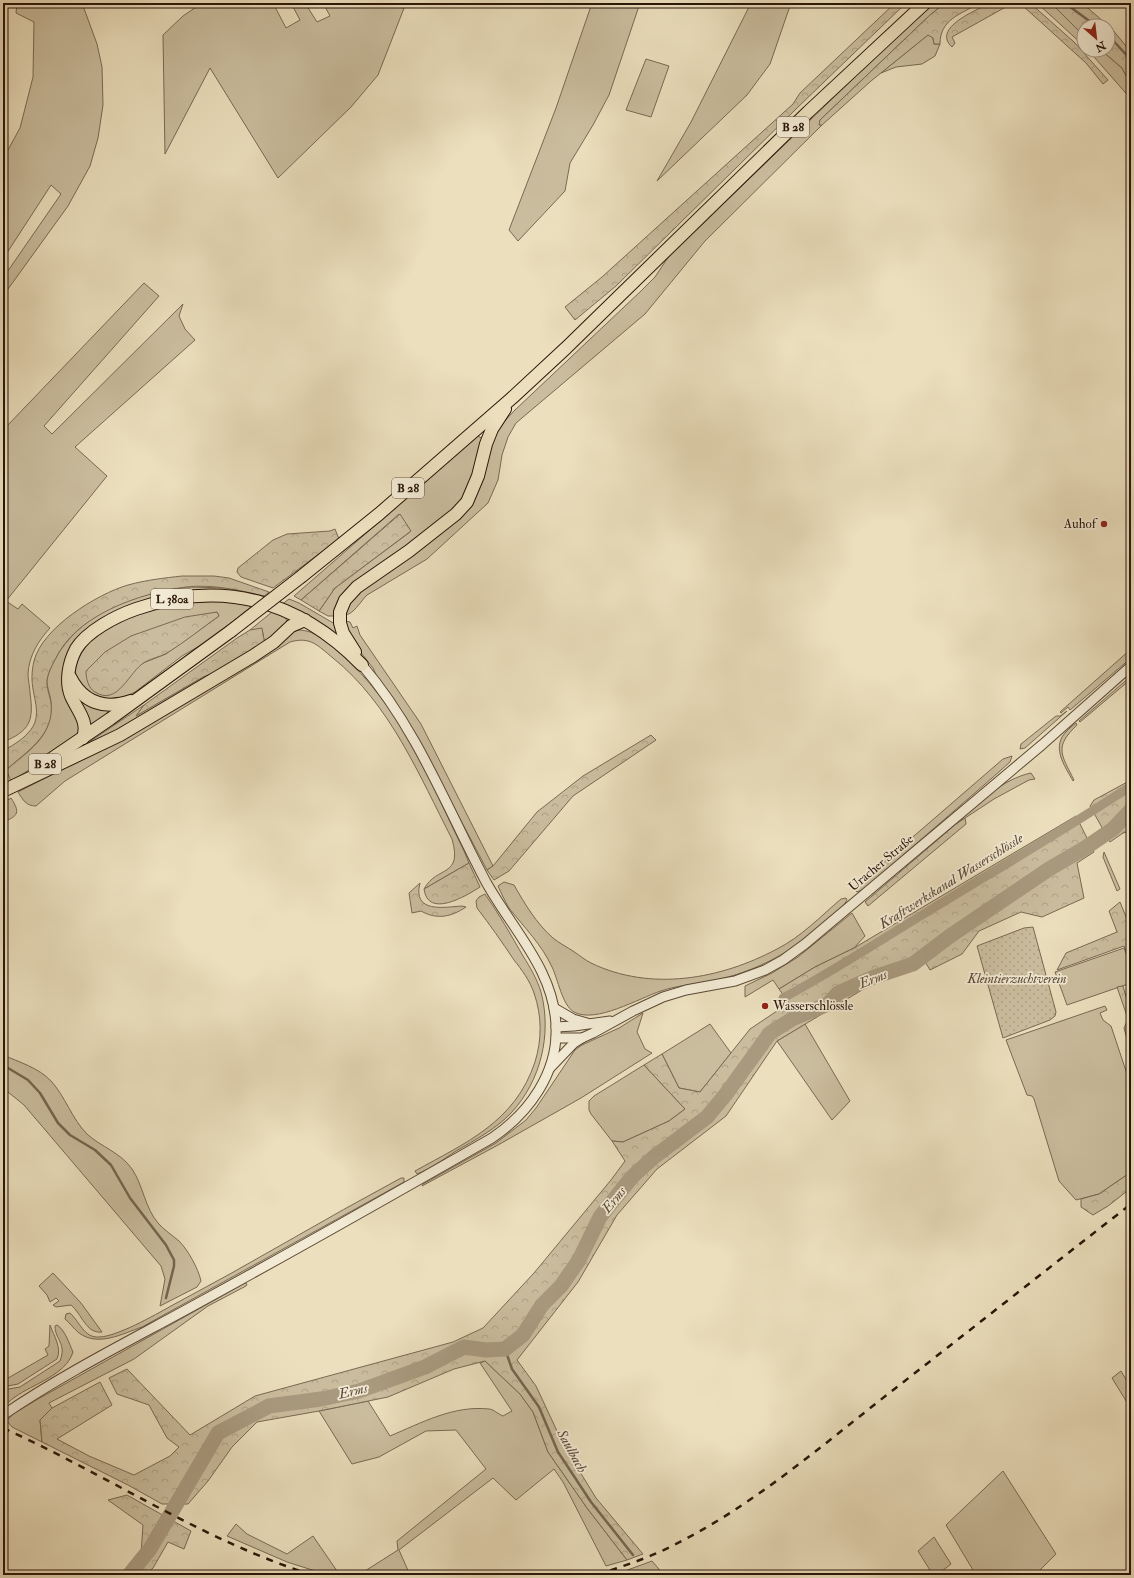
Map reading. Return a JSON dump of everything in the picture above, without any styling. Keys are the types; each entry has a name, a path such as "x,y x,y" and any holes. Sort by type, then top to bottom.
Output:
{"main road":[{"name":"B 28","path":"5,790 139,699 231,631 379,514 512,398 577,338 851,70 925,3"},
{"path":"362,665 341,628 340,612 345,600 357,587 409,551 456,514 467,502 478,476 486,444 492,429 512,398"},
{"name":"L 380a","path":"69,674 71,662 77,648 95,629 122,614 160,601 187,596 225,596 252,600 288,611 305,620 337,642 362,665"},
{"path":"5,790 120,735 257,653 274,642 292,626 305,620"},
{"path":"69,674 74,684 84,696 96,703 110,706 139,699"},
{"path":"69,674 68,681 71,695 82,714 85,724 85,733 83,738"}],"street":[{"name":"L 380a","path":"362,665 382,690 405,724 434,776 492,893 544,975 554,1008 556,1027"},
{"name":"Uracher Straße","path":"556,1038 582,1038 663,997 686,990 735,981 765,970 783,960 810,940 1043,744 1131,666"},
{"path":"554,1008 573,1019 592,1024"},
{"name":"Uracher Straße","path":"556,1027 592,1024 615,1020"},
{"path":"3,1415 34,1393 86,1363 210,1296 492,1138 512,1123 530,1105 539,1091 553,1055 556,1027"},
{"path":"548,1070 564,1053 582,1038"}],"green space":[{"path":"17,3 82,3 97,44 102,67 103,105 98,138 90,166 68,206 3,296 3,278 61,194 51,185 3,259 3,159 20,128 33,77 34,22 16,13"},
{"path":"202,3 273,3 286,28 300,20 291,3 305,3 317,22 330,16 323,3 406,3 378,75 351,107 278,178 210,68 165,154 163,35 183,16"},
{"path":"592,3 640,3 609,95 570,163 565,191 518,241 509,230 556,108"},
{"path":"751,3 791,3 770,64 747,95 657,181 691,122"},
{"path":"895,3 906,3 616,286 575,320 565,307 602,277 793,104 800,93"},
{"path":"935,3 945,3 930,15 820,120 820,125 822,125 705,241 645,314 516,423 508,437 502,455 498,480 488,503 427,559 367,595 354,610 345,615 348,603 354,595 458,517 496,430 515,410 655,277 669,256 886,47"},
{"path":"945,3 980,3 959,14 948,23 941,36 940,44 934,44 933,38 928,35 871,81 822,125 819,125 820,120 930,15"},
{"path":"990,3 1030,3 1074,42 1076,44 1076,54 1023,6 1011,4 952,37 955,43 952,47 947,40 947,33 958,20"},
{"path":"1037,3 1051,3 1076,28 1076,39"},
{"path":"1051,3 1082,3 1099,18 1076,18 1076,28"},
{"path":"929,34 933,38 934,44 940,44 935,56 922,64 896,67 881,73"},
{"path":"1116,34 1131,52 1131,85 1122,68 1110,58 1116,58"},
{"path":"1080,58 1088,58 1108,80 1103,84"},
{"path":"1095,58 1110,58 1122,68 1131,85 1131,99"},
{"path":"646,59 669,66 651,117 626,110"},
{"path":"144,283 159,296 44,426 52,434 183,304 179,316 185,329 195,340 75,447 107,476 6,601 18,609 22,604 50,628 38,644 30,661 28,674 31,711 28,724 19,734 3,742 3,426 6,427"},
{"path":"478,436 483,439 473,476 463,499 453,510 361,582 337,616 328,616 319,611 335,588 410,532 399,514 301,600 294,596"},
{"path":"400,514 411,531 335,588 319,611 301,600"},
{"path":"335,529 339,539 273,588 241,577 237,572 238,568 273,540 287,534 330,531"},
{"path":"182,576 214,576 229,578 269,592 264,596 216,587 186,587 168,590 130,601 93,619 77,630 64,644 50,669 47,683 51,703 51,714 44,734 38,742 6,770 3,766 3,751 25,736 36,720 36,706 32,674 34,661 39,649 48,636 72,614 115,589 162,578"},
{"path":"187,587 227,588 264,596 260,599 225,592 121,611 65,661 77,709 79,727 78,733 68,743 11,781 6,770 37,743 43,736 47,727 50,717 51,703 47,679 57,655 74,634 96,616 119,604 144,596"},
{"path":"289,599 299,603 335,624 341,639 281,605"},
{"path":"225,601 252,606 208,641 182,656 135,692 124,697 97,701 78,682 76,676 76,665 85,648 93,639 114,624 139,613 170,604","holes":["217,612 219,616 166,654 143,663"]},
{"path":"217,612 219,616 167,653 139,666 123,686 110,695 103,695 95,692 89,685 86,671 105,652 131,636 185,617"},
{"path":"272,612 285,617 287,621 283,629 265,645 262,629 250,630"},
{"path":"345,621 350,622 353,628 357,626 360,635 421,724 493,866 487,870 418,739 399,708 378,679 373,668 351,640"},
{"path":"262,628 265,645 235,664 203,677 136,716 144,705 237,638 250,630"},
{"path":"300,630 311,632 331,644 360,673 379,695 396,719 425,771 469,863 424,889 429,882 451,866 454,860 452,839 402,742 371,697 353,676 333,658 314,643 303,640 290,642 65,781 36,806 27,804 18,792 122,739 294,631"},
{"path":"1131,649 1131,658 1070,710 1068,707 1061,713 1060,712"},
{"path":"235,664 169,703 73,753 144,705 137,715 203,677"},
{"path":"1131,676 1131,679 1080,722 1079,721"},
{"path":"77,695 114,709 92,726 76,699"},
{"path":"1067,711 1025,748 1020,749 1021,744 1056,716 1060,716"},
{"path":"1076,723 1077,725 1065,739 1062,751 1063,757 1074,780 1073,781 1064,765 1059,748 1062,737 1066,731"},
{"path":"651,735 656,740 573,796 509,871 494,880 487,870 493,866 537,812 583,776"},
{"path":"1012,756 1010,762 879,876 862,890 857,892 855,890 855,887 1003,759"},
{"path":"1031,773 1035,779 1029,780 994,799 956,824 990,793 1000,786 1020,776"},
{"path":"1131,780 1131,831 1123,833 1110,842 1090,806 1094,800"},
{"path":"11,798 17,810 16,813 12,818 3,822 3,803"},
{"path":"1076,816 1094,852 1077,863 1084,898 1042,917 1021,912 979,931 962,954 930,970 924,960 882,978 777,1041 726,1116 657,1169 617,1215 578,1282 517,1360 536,1386 564,1446 596,1498 643,1554 627,1560 587,1508 548,1452 533,1412 520,1394 485,1361 454,1369 388,1397 257,1422 232,1447 208,1481 188,1504 162,1504 128,1485 42,1442 40,1420 52,1408 100,1382 112,1405 57,1439 89,1456 134,1475 170,1456 179,1447 167,1438 149,1405 117,1394 109,1378 127,1369 190,1435 255,1396 453,1342 483,1328 534,1273 625,1161 612,1141 623,1142 669,1121 685,1109 644,1065 662,1054 679,1088 700,1092 750,1029 789,1003 779,989 815,967 854,948"},
{"path":"965,818 966,824 868,906 865,902"},
{"path":"1104,852 1120,889 1117,891 1103,857"},
{"path":"469,863 480,887 448,903 432,903 427,898 424,889"},
{"path":"504,882 514,885 536,920 553,938 586,960 614,972 638,977 661,979 686,978 709,974 733,968 755,959 794,939 841,899 846,898 847,900 834,915 806,938 780,956 766,963 736,975 721,979 666,989 618,1009 594,1015 583,1015 574,1012 566,1004 548,959 509,908 503,897 498,886"},
{"path":"420,883 419,893 421,900 425,904 439,907 466,907 455,913 444,916 433,916 421,911 412,913 409,893"},
{"path":"485,894 528,964 541,992 545,1024 541,1056 537,1072 530,1086 521,1100 505,1119 485,1134 432,1167 417,1174 415,1171 471,1140 502,1115 515,1100 526,1083 535,1062 540,1036 540,1019 537,1002 530,984 523,972 477,908 476,901 479,897"},
{"path":"1120,902 1131,929 1131,965 1124,946 1057,970 1066,953 1117,932 1109,911"},
{"path":"852,913 865,936 854,948 815,967 779,989 773,980 745,997 745,986 772,973 798,957"},
{"name":"Kleintierzuchtverein","path":"1033,927 1056,1012 1055,1016 1050,1020 1003,1038 977,946 1024,928"},
{"path":"1124,948 1131,967 1131,983 1067,1005 1055,972"},
{"path":"1123,986 1131,1014 1131,1054 1124,1028 1128,1019 1117,987"},
{"path":"1105,1006 1107,1010 1100,1013 1103,1020 1111,1026 1131,1086 1131,1172 1099,1194 1076,1200 1059,1181 1034,1099 1032,1096 1027,1095 1006,1040"},
{"path":"643,1013 637,1032 645,1049 652,1053 581,1098 422,1186 423,1184 496,1143 526,1120 536,1108 575,1050 582,1045 619,1028"},
{"path":"710,1024 731,1053 700,1092 679,1088 662,1054"},
{"path":"805,1024 850,1101 832,1120 777,1041"},
{"path":"3,1055 41,1072 46,1076 56,1087 77,1122 87,1134 127,1163 136,1175 147,1204 158,1223 186,1249 198,1271 201,1281 197,1287 160,1306 165,1279 161,1266 24,1105 3,1088"},
{"path":"644,1065 685,1109 669,1121 623,1142 612,1141 591,1114 589,1110 589,1101 594,1096"},
{"path":"1131,1172 1131,1188 1108,1206 1093,1215 1081,1207 1081,1199 1099,1194"},
{"path":"401,1178 404,1178 404,1182 142,1327 110,1338 94,1339 79,1333 65,1319 66,1314 70,1313 86,1332 94,1337 106,1336 125,1330 146,1320"},
{"path":"53,1273 81,1303 102,1332 97,1332 88,1327 71,1305 56,1307 53,1305 59,1301 56,1298 50,1302 47,1295 39,1286"},
{"path":"245,1283 247,1284 246,1286 208,1306 134,1359 49,1403 52,1408 40,1420 42,1442 12,1427 7,1421 13,1414 38,1399"},
{"path":"50,1325 58,1346 59,1351 57,1359 18,1384 3,1387 3,1381 48,1355 45,1349 49,1346"},
{"path":"57,1325 65,1333 73,1352 69,1360 64,1367 56,1373 22,1392 3,1407 3,1390 20,1387 60,1361 62,1350 55,1326"},
{"path":"485,1361 520,1394 533,1412 548,1452 587,1508 627,1560 606,1566 563,1482 554,1469 516,1500 493,1478 399,1550 410,1575 362,1575 365,1571 398,1550 397,1541 486,1469 456,1430 426,1431 379,1457 352,1464 319,1411 368,1401 390,1436 450,1412 476,1408 491,1409 503,1416 512,1411 480,1363"},
{"path":"1121,1371 1131,1388 1131,1409 1112,1378"},
{"path":"1003,1471 1056,1554 1035,1575 976,1575 946,1525"},
{"path":"127,1495 191,1531 184,1549 168,1542 153,1568 146,1575 123,1575 141,1554 143,1525 108,1500"},
{"path":"236,1524 247,1534 287,1554 313,1536 337,1571 353,1575 328,1575 287,1562 227,1536"},
{"path":"934,1537 951,1564 937,1575 933,1575 918,1551"},
{"path":"652,1561 664,1575 651,1575 649,1573 644,1575 614,1575"}],"waterway":[{"path":"1065,3 1085,18"},
{"path":"1116,44 1131,60"},
{"name":"Kraftwerkskanal Wasserschlössle","path":"783,998 858,955 1131,786"},
{"name":"Erms","path":"129,1575 150,1549 218,1433 269,1406 321,1399 359,1391 425,1367 464,1347 486,1350 505,1349 523,1335 542,1305 561,1286 579,1260 600,1217 632,1177 654,1157 707,1117 726,1094 770,1033 794,1018 828,1004 838,993 874,977 913,964 950,936 1049,869 1085,848 1113,829 1131,810"},
{"path":"3,1065 28,1080 40,1093 58,1123 70,1135 95,1150 111,1165 130,1198 166,1245 174,1260 174,1266 166,1298"},
{"name":"Saulbach","path":"505,1349 512,1369 539,1407 558,1452 591,1502 633,1555"}],"railway":[{"path":"597,1575 665,1550 731,1513 811,1455 1131,1204"},
{"path":"3,1428 233,1545 313,1575"}],"place":[{"name":"Auhof","path":"1104,524"},
{"name":"Wasserschlössle","path":"765,1006"}]}
